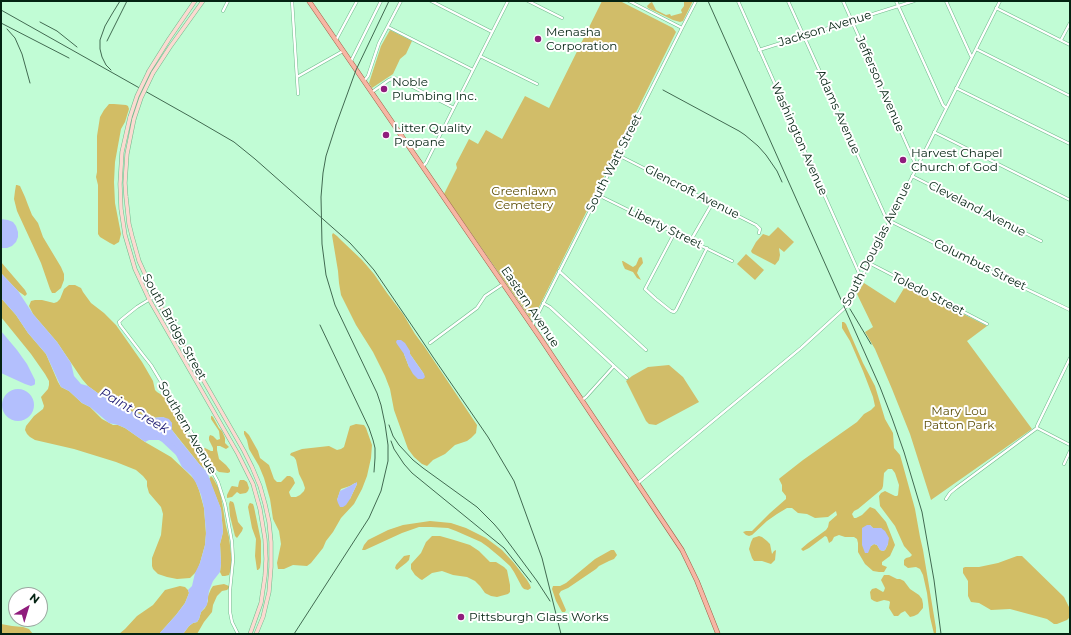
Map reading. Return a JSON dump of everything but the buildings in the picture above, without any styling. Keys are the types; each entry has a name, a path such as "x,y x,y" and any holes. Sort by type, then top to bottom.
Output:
{"main road":[{"name":"South Bridge Street","path":"195,1 169,39 151,72 132,118 122,152 120,184 121,209 125,235 136,269 149,299 238,454 257,497 264,526 265,570 261,603 250,634"},
{"name":"South Bridge Street","path":"151,72 203,1"},
{"name":"Eastern Avenue","path":"312,2 350,62 532,326 685,555 718,634"},
{"name":"South Bridge Street","path":"132,118 125,184 127,212 139,261 155,296 252,467 260,486 269,522 272,567 268,597 263,617 256,634"}],"street":[{"path":"223,10 228,1"},
{"path":"292,1 298,94"},
{"path":"336,41 357,1"},
{"path":"350,62 381,1"},
{"path":"364,82 368,76 379,43 401,1"},
{"path":"431,1 492,32"},
{"path":"423,167 508,1"},
{"path":"528,1 562,18"},
{"path":"629,1 682,28"},
{"name":"South Watt Street","path":"532,326 696,1"},
{"name":"Washington Avenue","path":"738,1 859,273 862,276"},
{"name":"Adams Avenue","path":"788,1 883,213 890,221"},
{"name":"Jefferson Avenue","path":"843,1 917,166"},
{"path":"896,1 943,105 946,108"},
{"name":"Jackson Avenue","path":"759,50 914,1"},
{"path":"946,1 972,57"},
{"name":"South Douglas Avenue","path":"638,484 802,348 848,306 1000,1"},
{"path":"996,8 1070,45"},
{"path":"1061,40 1070,22"},
{"path":"388,27 473,70"},
{"path":"976,49 1070,96"},
{"path":"297,77 343,51"},
{"path":"480,56 537,84"},
{"path":"371,92 389,80 395,78 454,108"},
{"path":"956,88 1070,144"},
{"path":"934,132 1070,200"},
{"name":"Glencroft Avenue","path":"618,155 756,225 760,228 759,233"},
{"name":"Cleveland Avenue","path":"912,176 1041,241"},
{"name":"Liberty Street","path":"598,195 732,261"},
{"path":"691,240 713,202"},
{"name":"Columbus Street","path":"890,221 1070,310"},
{"path":"675,232 647,285 646,290 671,311 674,312 678,307 707,248"},
{"name":"Toledo Street","path":"869,263 987,324"},
{"path":"559,271 646,350"},
{"path":"430,343 479,306 486,296 503,284"},
{"name":"Southern Avenue","path":"155,296 137,307 119,322 151,365 196,440 218,482 225,504 232,542 233,560 230,590 230,612 232,622 238,634"},
{"path":"543,303 550,307 626,378"},
{"path":"946,499 956,488 1037,428 1039,420 1070,358"},
{"path":"582,400 614,366"},
{"path":"1037,428 1070,445"},
{"path":"1064,464 1070,451"}],"green space":[{"name":"Greenlawn Cemetery","path":"602,1 620,1 673,28 676,32 533,319 531,319 444,194 457,168 456,164 469,139 478,144 486,130 502,139 525,96 549,108"},
{"path":"684,1 693,1 683,21 680,22 648,8 647,6 652,2 656,10 666,15 670,14 671,16 682,13 681,10 684,6"},
{"path":"390,30 412,41 406,54 400,59 393,74 372,88 369,83 381,46"},
{"path":"778,227 794,242 784,252 779,248 779,260 775,265 752,253 751,251 763,234 769,236"},
{"path":"746,254 764,270 755,280 737,264"},
{"name":"Mary Lou Patton Park","path":"864,283 895,303 906,285 987,326 967,341 1032,429 931,500 910,434 875,349 865,332 873,327 857,294"},
{"path":"669,365 683,377 699,402 656,425 649,424 646,421 626,381 648,367"}],"shaded area":[{"path":"109,104 126,105 129,109 121,129 115,162 115,203 121,234 119,242 114,245 100,237 98,234 98,185 96,177 97,136 100,117"},
{"path":"16,185 20,186 43,237 64,274 64,280 61,288 55,293 52,293 50,289 41,263 17,211 14,199"},
{"path":"333,233 337,236 374,274 403,314 477,425 476,433 471,438 455,445 427,466 422,464 414,457 408,449 394,410 390,389 385,376 341,295 332,235","holes":["410,351 410,354 424,374 409,367 404,354"]},
{"path":"641,257 643,263 637,273 641,280 637,278 633,272 625,269 622,261 633,267"},
{"path":"1,262 25,290 27,294 25,296 18,291 1,273"},
{"path":"69,285 75,285 81,288 91,303 116,325 142,362 153,381 155,390 165,397 173,409 206,469 200,465 172,430 172,423 163,417 152,418 130,411 99,394 88,386 57,342 33,314 29,306 31,301 42,300 54,303 57,302 60,299 64,289"},
{"path":"1,298 46,354 61,387 69,391 82,403 90,407 102,419 113,425 118,425 125,428 171,457 195,480 204,508 206,534 205,545 200,563 197,571 190,578 177,579 167,577 158,574 153,569 152,558 161,535 163,514 161,507 149,493 147,481 143,476 136,470 116,462 74,449 35,440 27,434 25,430 26,426 34,416 43,409 44,406 41,397 48,389 49,381 31,354 1,317"},
{"path":"842,322 844,322 875,386 885,419 893,433 894,448 900,455 915,509 936,634 934,634 930,617 923,575 920,569 916,567 908,568 904,565 904,560 912,555 904,546 895,526 880,506 879,496 881,493 885,491 895,496 898,495 899,485 892,469 888,469 884,473 882,489 852,514 854,518 856,518 862,515 870,507 875,509 886,522 895,545 890,556 882,562 882,565 887,567 884,572 873,571 865,564 858,552 857,539 854,537 839,535 834,537 829,543 827,537 825,536 809,548 803,551 801,549 826,530 829,522 837,515 836,511 828,517 815,518 807,514 798,513 792,508 787,508 767,521 752,535 746,535 743,532 752,531 786,499 786,496 782,491 780,478 857,422 864,414 875,406 863,371 850,341 842,328","holes":["870,525 873,528 881,528 888,544 883,551 880,550 877,545 874,544 871,546"]},
{"path":"211,416 222,431 225,438 225,443 229,447 226,449 217,446 219,459 230,470 228,473 219,472 215,469 207,459 203,448 213,451 209,440 210,435 217,440 220,439 219,431 211,419"},
{"path":"356,424 364,425 372,445 367,476 362,489 354,504 341,518 323,548 311,563 307,566 293,565 284,569 278,569 277,563 281,544 279,531 273,519 270,499 264,478 249,449 244,431 249,435 258,451 260,458 269,465 274,479 277,482 281,482 287,476 293,478 295,483 289,492 291,497 296,497 304,491 305,488 299,474 296,460 290,455 291,453 302,449 329,446 337,450 341,449 344,447 350,426","holes":["355,483 357,484 350,499 337,500 341,489"]},
{"path":"211,476 218,487 221,496 229,537 232,562 229,575 225,576 222,576 220,572 220,544 223,532 221,509 209,479"},
{"path":"240,480 247,482 249,488 248,491 240,494 237,492 232,497 227,498 231,487 238,487"},
{"path":"230,501 234,504 238,522 243,528 237,538 235,536 230,516"},
{"path":"250,503 253,504 254,507 261,541 261,562 258,570 255,556 256,539 252,528 248,507"},
{"path":"430,521 451,523 466,528 486,538 502,550 514,563 531,588 528,590 524,589 510,566 488,547 481,542 448,528 419,527 362,550 368,540 388,530 403,525"},
{"path":"432,536 440,536 470,545 479,551 490,562 496,562 504,567 507,570 510,592 497,597 491,596 485,593 475,581 467,577 453,575 442,571 432,573 422,580 420,579 411,569 411,564 421,553 426,542"},
{"path":"759,536 770,544 772,554 776,550 775,560 771,564 762,561 754,561 752,558 749,549 751,542 753,538"},
{"path":"611,550 614,550 617,555 614,559 599,566 568,588 561,591 559,594 566,610 565,612 562,612 556,601 552,589 553,586 560,586 566,583 595,559"},
{"path":"410,555 409,560 406,563 397,570 395,568 404,556"},
{"path":"1017,556 1022,556 1064,597 1069,607 1070,617 1067,620 1054,624 1047,619 1010,609 991,610 979,603 971,602 968,596 968,581 963,573 963,568 979,567 998,563"},
{"path":"884,575 889,575 904,581 910,589 919,595 922,599 923,608 918,614 910,617 905,611 898,616 894,616 889,608 889,601 884,600 877,602 871,599 870,592 872,589 876,588 883,592 884,591 885,588 881,580"},
{"path":"224,584 229,586 229,588 222,591 217,596 212,612 197,634 183,634 189,626 197,622 199,619 201,612 205,608 208,601 208,596 213,586"},
{"path":"180,586 185,587 189,593 185,603 159,634 119,634 137,616 153,605 165,590"},
{"path":"1,624 8,625 8,627 23,627 29,629 33,634 1,634"}],"water":[{"path":"1,219 13,222 18,232 16,242 7,248 1,248"},
{"path":"1,273 18,291 33,314 57,342 71,363 74,376 81,384 88,386 99,394 130,411 152,418 163,417 169,419 172,423 172,430 207,472 221,509 223,532 220,544 220,572 213,581 209,591 207,605 201,612 199,619 197,622 189,626 183,634 159,634 185,603 189,593 188,590 192,586 205,545 206,532 204,508 196,483 191,475 182,467 173,447 166,440 149,440 145,442 125,428 109,423 90,407 82,403 69,391 61,387 46,354 1,298"},
{"path":"1,331 27,364 35,380 34,385 31,386 25,384 1,373"},
{"path":"397,340 401,340 405,343 410,351 410,354 424,374 425,377 423,379 418,379 413,374 404,354 396,342"},
{"path":"15,389 21,389 31,396 34,405 33,411 27,418 21,421 15,421 5,414 2,408 2,402 9,392"},
{"path":"357,482 346,505 340,507 337,500 340,491"},
{"path":"870,525 873,528 881,528 885,531 889,538 885,550 880,550 877,545 874,544 871,546 868,553 865,553 862,545 862,528"}],"waterway":[{"name":"Paint Creek","path":"159,437 180,455"}],"railway":[{"path":"111,70 106,65 102,57 100,40 105,26 120,1"},
{"path":"107,41 127,1"},
{"path":"294,634 369,518 381,491 388,461 388,445 381,405 377,393 335,305 326,275 322,244 321,197 326,156 336,125 356,70 389,1"},
{"path":"708,1 880,387 892,418 922,512 934,580 941,634"},
{"path":"1,10 234,142 350,243 361,255 374,270 488,437 514,481 542,558 561,634"},
{"path":"40,22 57,31 77,47"},
{"path":"1,23 69,58"},
{"path":"7,29 15,38 22,54 30,83"},
{"path":"663,90 745,135 766,155 777,171 782,182"},
{"path":"850,309 871,344"},
{"path":"320,325 369,428 375,448 374,472"},
{"path":"389,425 393,436 399,445 413,460 477,507 494,524 537,581 550,601"},
{"path":"391,441 394,449 412,473 504,548 531,582"}],"place":[{"name":"Menasha Corporation","path":"538,39"},
{"name":"Noble Plumbing Inc.","path":"384,89"},
{"name":"Litter Quality Propane","path":"386,135"},
{"name":"Harvest Chapel Church of God","path":"903,160"},
{"name":"Pittsburgh Glass Works","path":"461,617"}]}
